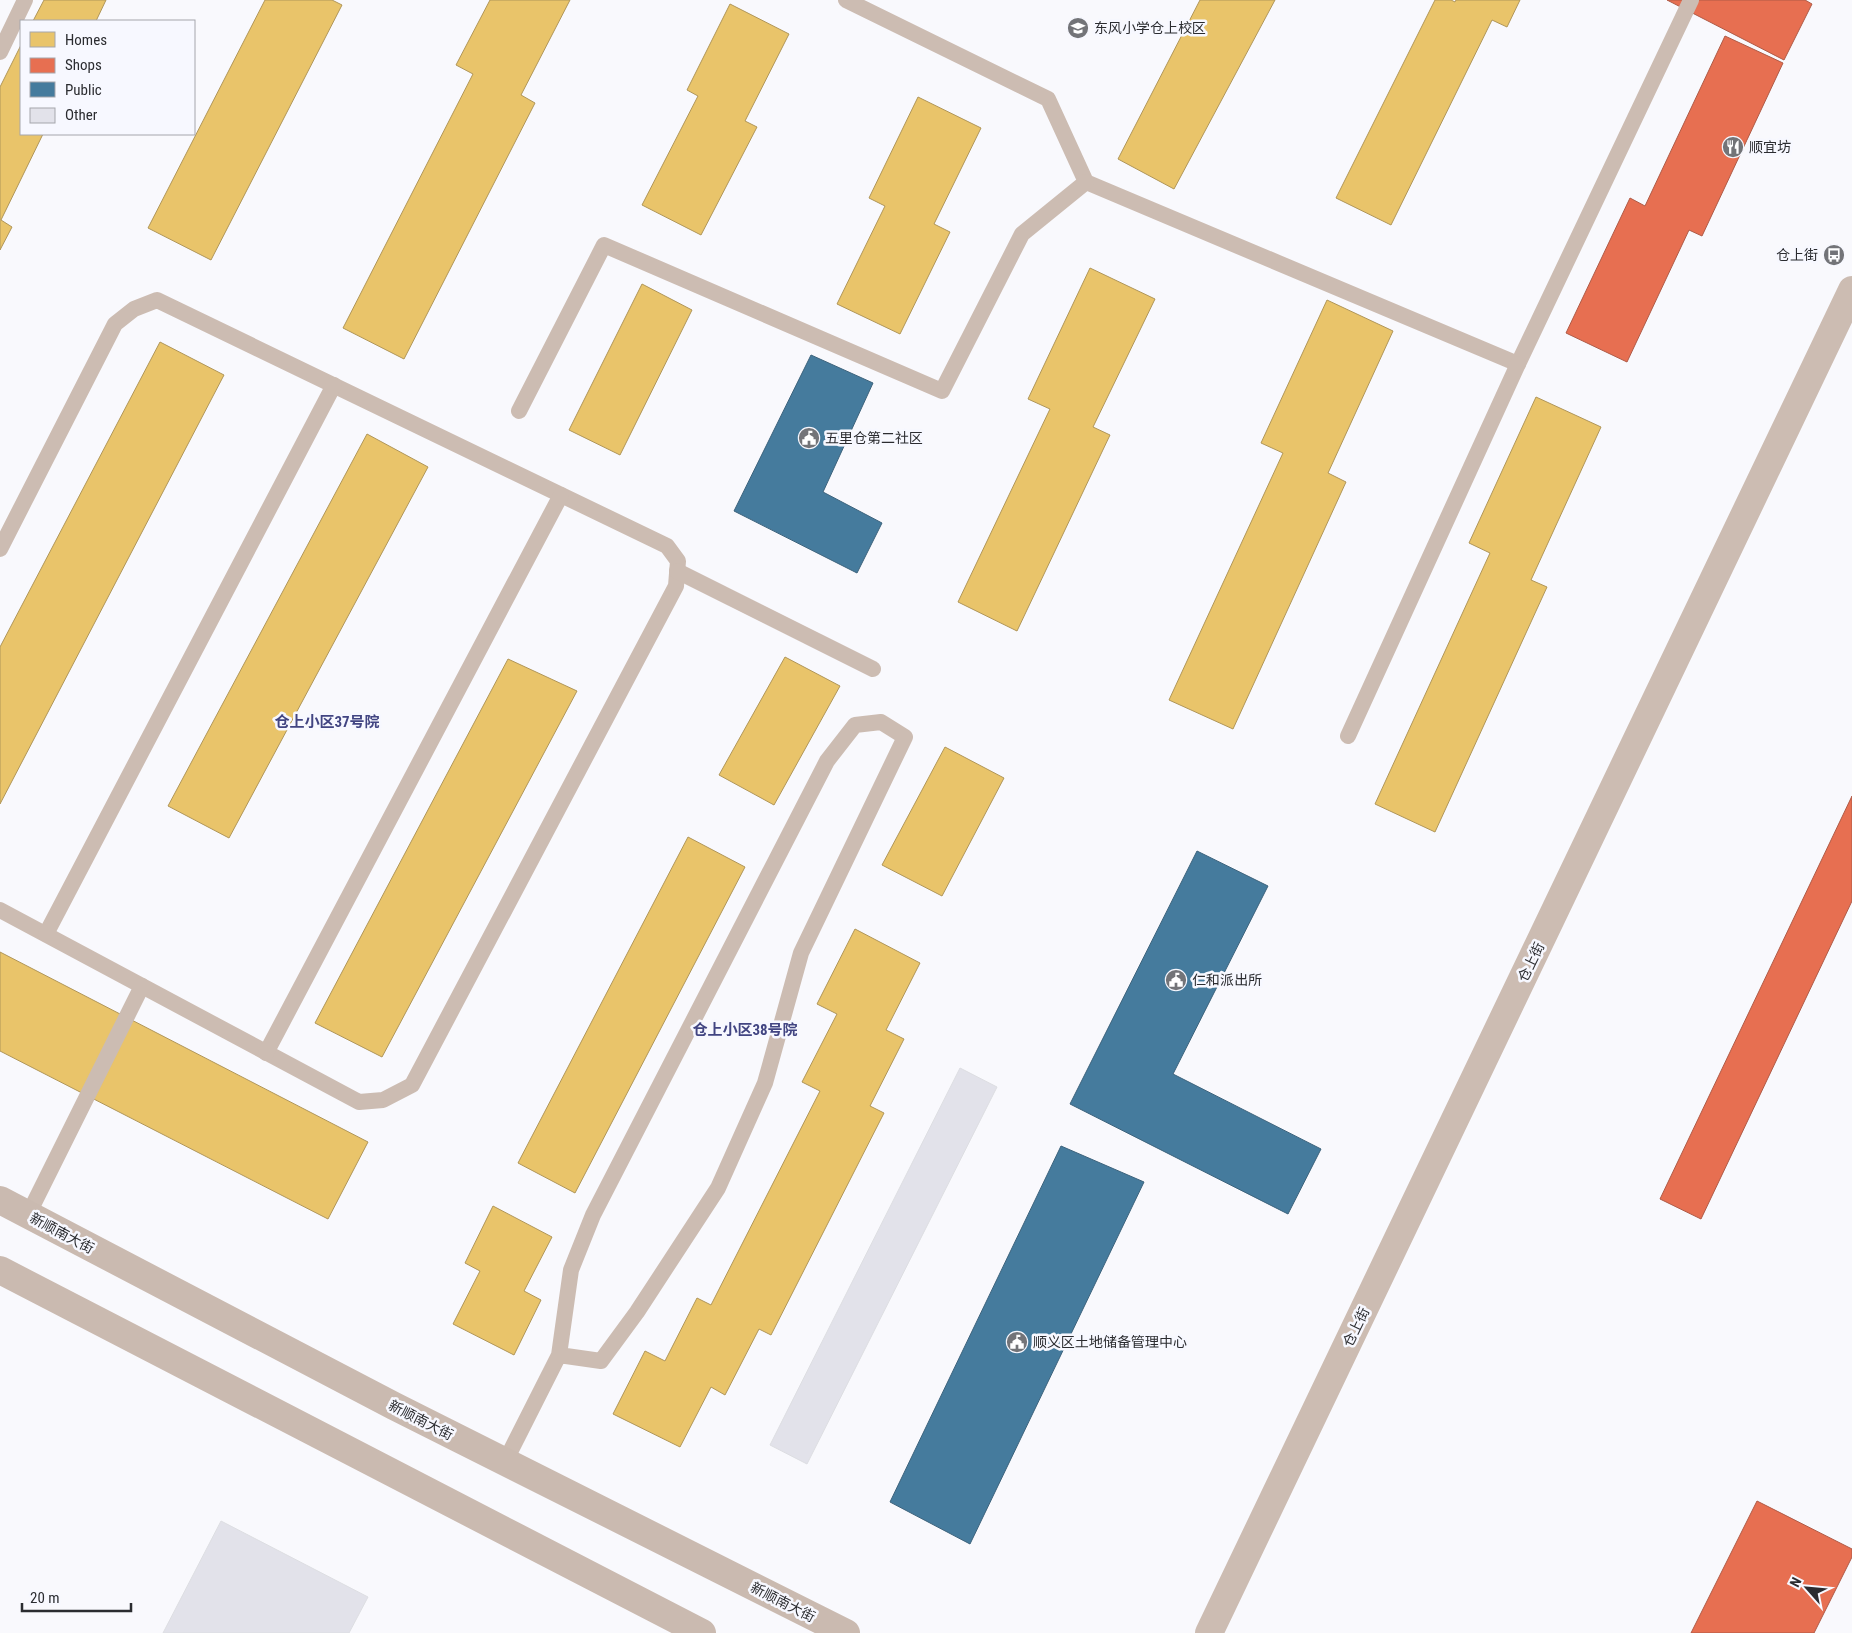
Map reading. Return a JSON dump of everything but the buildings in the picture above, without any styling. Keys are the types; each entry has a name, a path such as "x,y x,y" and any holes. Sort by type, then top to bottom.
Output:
{"main road":[{"name":"新顺南大街","path":"0,1200 385,1401 846,1633"},
{"path":"0,1270 702,1633"}],"street":[{"name":"仓上街","path":"1209,1633 1852,290"}],"lane":[{"path":"0,52 25,0"},
{"path":"846,0 1048,99 1086,182 1518,364"},
{"path":"1348,736 1518,364 1691,0"},
{"path":"519,411 604,245 942,391 1022,234 1086,182"},
{"path":"0,549 114,324 134,309 157,300 667,546 678,561 676,586 412,1084 383,1100 359,1102 0,910"},
{"path":"46,934 334,385"},
{"path":"266,1053 561,494"},
{"path":"677,571 873,669"},
{"path":"505,1462 560,1354 571,1270 593,1215 827,761 855,725 881,722 905,737 801,953 765,1082 718,1188 637,1312 601,1362 560,1354"},
{"path":"28,1215 142,986"}],"place":[{"name":"东风小学仓上校区","path":"1078,28"},
{"name":"顺宜坊","path":"1733,147"},
{"name":"仓上街","path":"1834,255"},
{"name":"五里仓第二社区","path":"809,438"},
{"name":"仁和派出所","path":"1176,980"},
{"name":"顺义区土地储备管理中心","path":"1017,1342"}],"district":[{"name":"仓上小区37号院","path":"327,722"},
{"name":"仓上小区38号院","path":"745,1030"}]}
